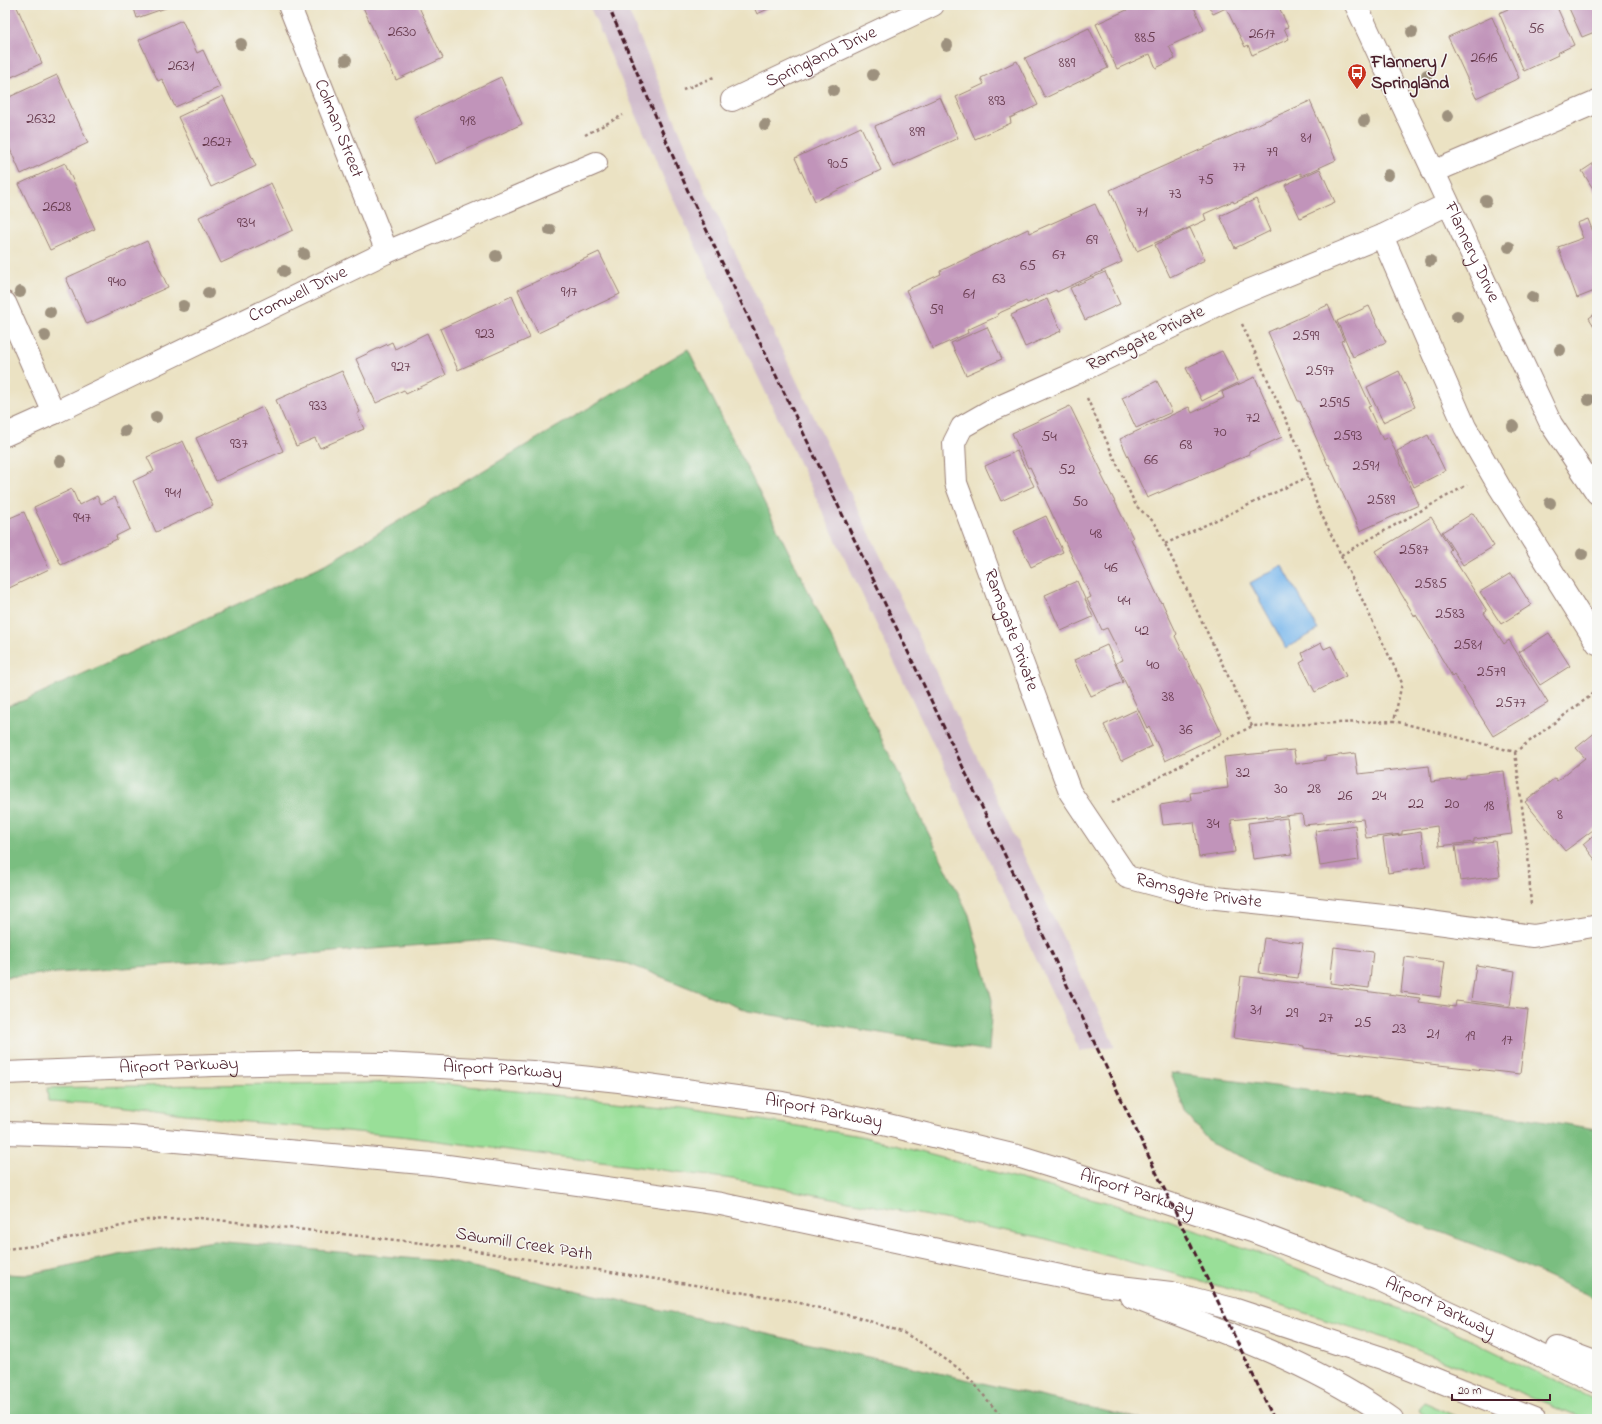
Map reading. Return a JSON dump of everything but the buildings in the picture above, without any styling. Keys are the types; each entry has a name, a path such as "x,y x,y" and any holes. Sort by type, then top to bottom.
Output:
{"main road":[{"name":"Colman Street","path":"289,5 387,252"},
{"name":"Springland Drive","path":"732,100 933,5"},
{"name":"Flannery Drive","path":"1356,5 1551,424 1597,494"},
{"path":"1433,172 1597,102"},
{"name":"Cromwell Drive","path":"5,435 54,413 387,252 596,163"},
{"name":"Ramsgate Private","path":"1448,204 1382,236 1231,298 990,411 962,427 954,443 956,483 1070,792 1127,877 1198,896 1393,917 1533,936 1597,925"},
{"path":"1382,236 1465,427 1491,472 1597,643"},
{"path":"5,303 54,413"},
{"name":"Airport Parkway","path":"5,1072 230,1064 384,1064 533,1072 619,1081 782,1103 950,1139 1021,1158 1108,1184 1252,1231 1378,1279 1597,1382"},
{"path":"5,1133 131,1137 440,1165 721,1204 1103,1285 1171,1293 1233,1309 1382,1358 1534,1419"},
{"path":"1103,1285 1274,1352 1324,1376 1371,1404 1392,1419"},
{"path":"1415,1296 1597,1363"}],"path":[{"path":"1231,298 1300,450 1317,504 1402,683 1394,721"},
{"path":"1076,372 1136,506 1155,523 1252,726"},
{"path":"1341,555 1491,472"},
{"path":"1165,544 1308,477"},
{"path":"1515,752 1597,691"},
{"path":"1087,817 1252,726 1394,721 1515,752"},
{"path":"1515,752 1528,853 1533,936"},
{"name":"Sawmill Creek Path","path":"5,1250 34,1246 147,1220 200,1218 431,1244 784,1299 867,1320 904,1333 925,1345 958,1368 972,1381 1002,1419"}],"shaded area":[{"path":"589,5 626,5 701,181 1115,1046 1080,1051 667,186"}],"green space":[{"path":"688,349 969,915 992,1000 989,1051 748,1011 629,964 490,940 5,977 5,707 25,700 326,564"},
{"path":"1171,1073 1514,1116 1597,1129 1597,1299 1496,1253 1266,1167 1210,1143 1187,1115"},
{"path":"427,1082 684,1108 861,1136 1146,1213 1256,1252 1433,1322 1597,1401 1597,1419 1585,1419 1398,1342 1233,1290 1039,1237 732,1179 400,1136 237,1121 118,1105 48,1101 47,1088"},
{"path":"215,1241 451,1262 1140,1419 5,1419 5,1274 25,1275 118,1255"},
{"path":"1424,1402 1463,1419 1429,1419 1418,1410"}],"water":[{"path":"1282,565 1318,630 1286,648 1250,583"}],"railway":[{"path":"608,5 687,189 1274,1419"}],"place":[{"name":"Flannery / Springland","path":"1357,90"}]}
